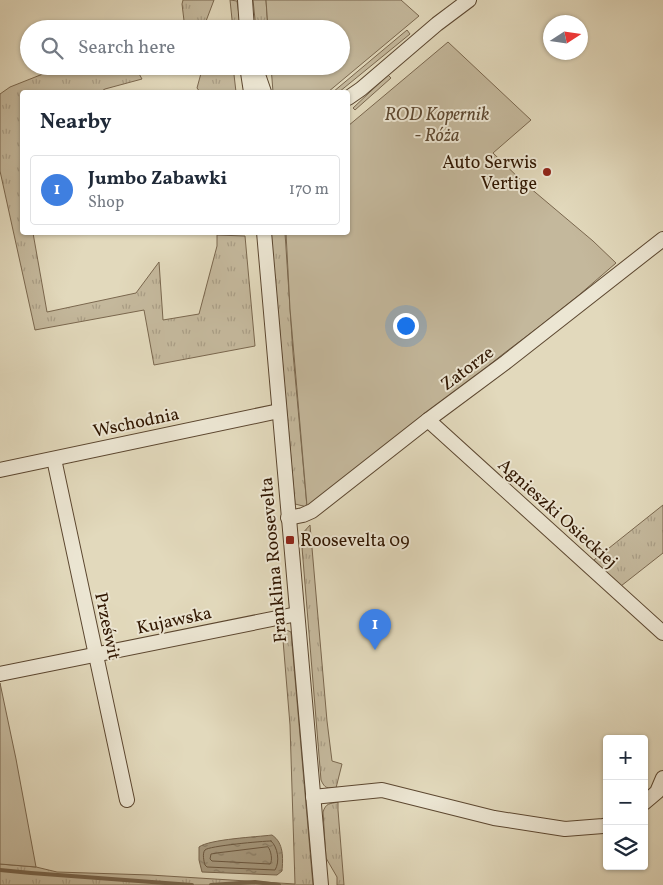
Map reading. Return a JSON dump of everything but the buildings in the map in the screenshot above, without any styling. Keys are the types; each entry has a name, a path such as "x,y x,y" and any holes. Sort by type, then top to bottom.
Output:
{"street":[{"path":"244,0 245,20"},
{"path":"350,97 437,24 469,0"},
{"path":"248,75 251,90"},
{"path":"258,75 263,90"},
{"path":"350,103 361,89"},
{"name":"Franklina Roosevelta","path":"264,235 321,885"},
{"name":"Zatorze","path":"288,518 312,511 663,239"},
{"name":"Wschodnia","path":"0,470 279,411"},
{"name":"Agnieszki Osieckiej","path":"428,420 663,633"},
{"name":"Prześwit","path":"54,459 127,800"},
{"name":"Kujawska","path":"0,674 297,614"},
{"path":"648,800 657,792 663,778"},
{"path":"313,797 382,790 494,818 566,829 603,826"}],"green space":[{"path":"183,0 214,0 206,20 184,20"},
{"path":"230,0 237,1 240,20 232,20"},
{"path":"253,0 266,0 267,20 255,20"},
{"name":"ROD Kopernik - Róża","path":"266,0 401,0 419,16 350,74 350,20 267,20"},
{"path":"407,30 410,34 341,90 335,90"},
{"path":"448,42 531,120 493,153 523,182 616,263 540,326 307,506 290,309 286,235 350,235 350,124"},
{"path":"40,75 140,75 142,79 103,90 20,90 20,235 33,235 47,312 136,293 159,262 163,320 199,314 217,246 217,235 245,236 255,346 154,365 144,310 35,330 0,171 0,94 10,87"},
{"path":"201,75 234,75 236,90 198,90 197,88"},
{"name":"ROD Kopernik - Róża","path":"272,75 348,75 330,90 273,90"},
{"path":"388,75 391,78 355,110 353,108"},
{"path":"271,235 285,235 293,353 307,507 295,504"},
{"path":"663,505 663,553 621,586 594,560"},
{"path":"310,525 332,761 342,764 336,788 327,787 321,780 301,535"},
{"path":"282,628 291,632 313,885 0,885 0,864 36,867 57,872 150,875 295,884 290,725"},
{"path":"0,683 16,759 36,867 0,864"},
{"path":"338,802 344,885 337,885 337,877 326,858 323,812 327,805"}],"water":[{"path":"272,835 279,842 282,851 282,871 277,875 202,872 199,860 199,847 223,840"}],"waterway":[{"path":"0,870 192,885"},
{"path":"211,885 255,882 279,885"}],"place":[{"name":"Auto Serwis Vertige","path":"547,172"},
{"name":"Roosevelta 09","path":"290,540"},
{"name":"Jumbo Zabawki","path":"375,650"}]}
